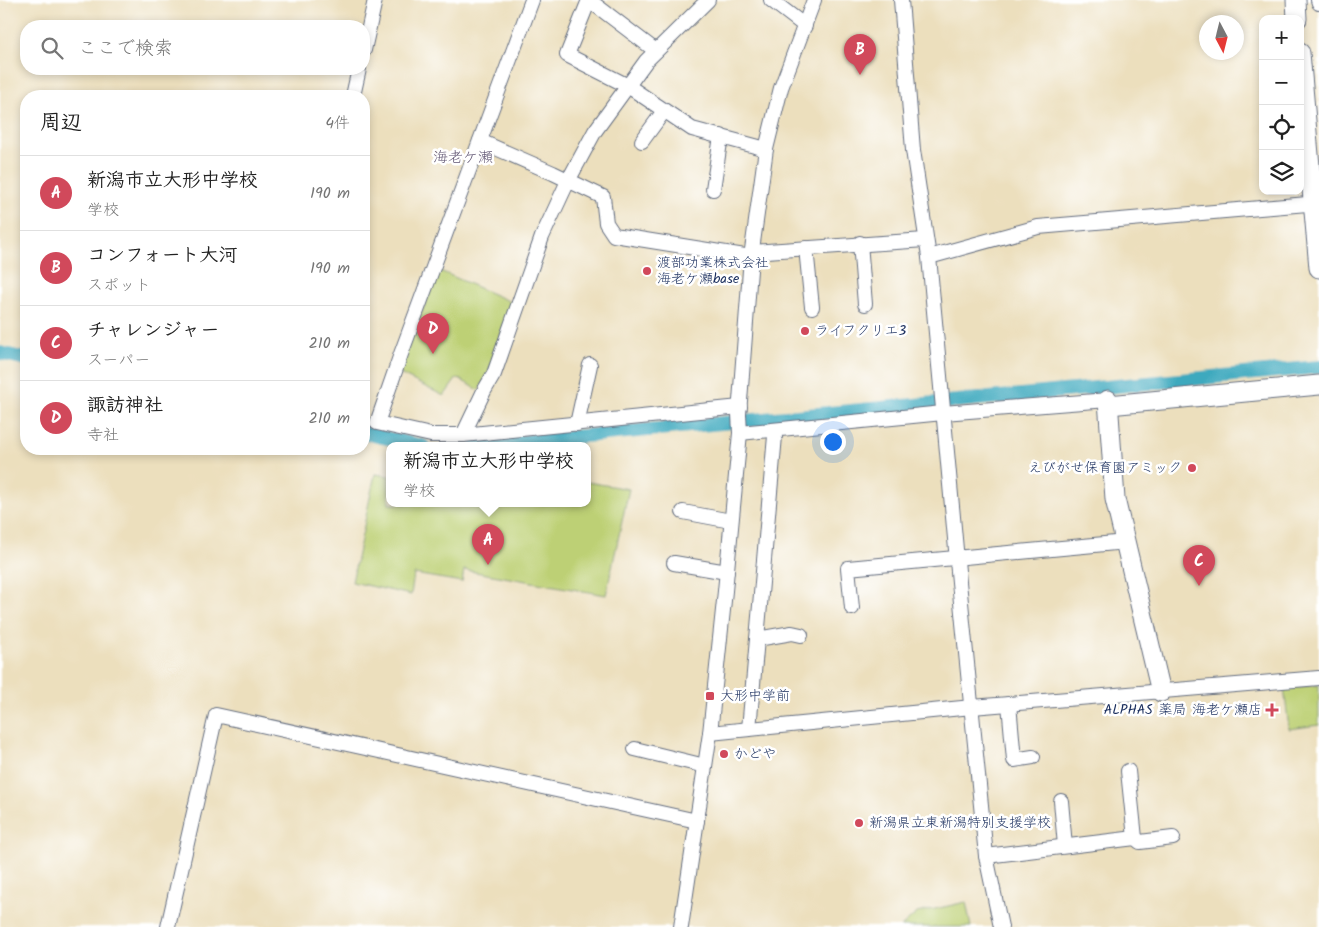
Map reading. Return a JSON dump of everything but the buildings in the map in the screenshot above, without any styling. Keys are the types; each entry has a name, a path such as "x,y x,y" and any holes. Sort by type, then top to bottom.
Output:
{"street":[{"path":"370,20 374,0"},
{"path":"532,0 377,423 431,435 470,438 577,424 739,410"},
{"path":"656,51 589,0 568,56 628,86 692,129 766,149"},
{"path":"470,438 484,391 494,374 542,237 568,181 595,131 646,61 708,0"},
{"path":"771,0 805,26"},
{"path":"681,927 710,733 727,572 751,254 766,149 781,88 814,0"},
{"path":"902,0 912,150 929,257 956,559 986,856 1001,927"},
{"path":"1296,0 1297,15"},
{"path":"1301,60 1316,203 1319,268"},
{"path":"354,90 358,75"},
{"path":"642,141 664,111"},
{"path":"713,189 721,136"},
{"path":"480,141 603,197 606,223 614,235 751,254 860,243 925,240"},
{"path":"929,257 1038,227 1316,203"},
{"path":"860,243 865,304"},
{"path":"806,248 812,307"},
{"path":"577,424 590,365"},
{"path":"739,431 943,413 1108,403 1319,385 1319,389"},
{"path":"1108,403 1115,499 1161,692"},
{"path":"749,729 775,436"},
{"path":"683,512 731,520"},
{"path":"852,608 848,568 1126,542"},
{"path":"674,563 727,572"},
{"path":"757,639 792,633 801,636"},
{"path":"710,733 972,707 1319,678"},
{"path":"1009,704 1014,760 1033,757"},
{"path":"168,927 216,715 697,821"},
{"path":"635,749 705,766"},
{"path":"1128,772 1135,838"},
{"path":"1060,801 1065,846"},
{"path":"986,856 1135,838 1140,842 1173,838"}],"green space":[{"path":"438,270 511,302 488,374 479,390 457,378 444,396 398,373"},
{"path":"375,474 386,476 386,507 591,507 591,483 629,489 606,595 464,570 462,582 414,574 411,595 352,582"},
{"path":"1319,685 1319,725 1289,729 1284,688"},
{"path":"966,902 971,927 901,927 917,913"}],"waterway":[{"path":"0,353 20,358"},
{"path":"520,442 1319,367"},
{"path":"370,434 405,442"}],"place":[{"name":"コンフォート大河","path":"860,75"},
{"name":"渡部功業株式会社 海老ケ瀬base","path":"647,271"},
{"name":"ライフクリエ3","path":"805,331"},
{"name":"諏訪神社","path":"433,354"},
{"name":"えびがせ保育園アミック","path":"1192,468"},
{"name":"新潟市立大形中学校","path":"488,565"},
{"name":"チャレンジャー","path":"1199,586"},
{"name":"大形中学前","path":"710,696"},
{"name":"ALPHAS 薬局 海老ケ瀬店","path":"1272,710"},
{"name":"かどや","path":"724,754"},
{"name":"新潟県立東新潟特別支援学校","path":"859,823"}],"district":[{"name":"海老ケ瀬","path":"463,158"}]}
